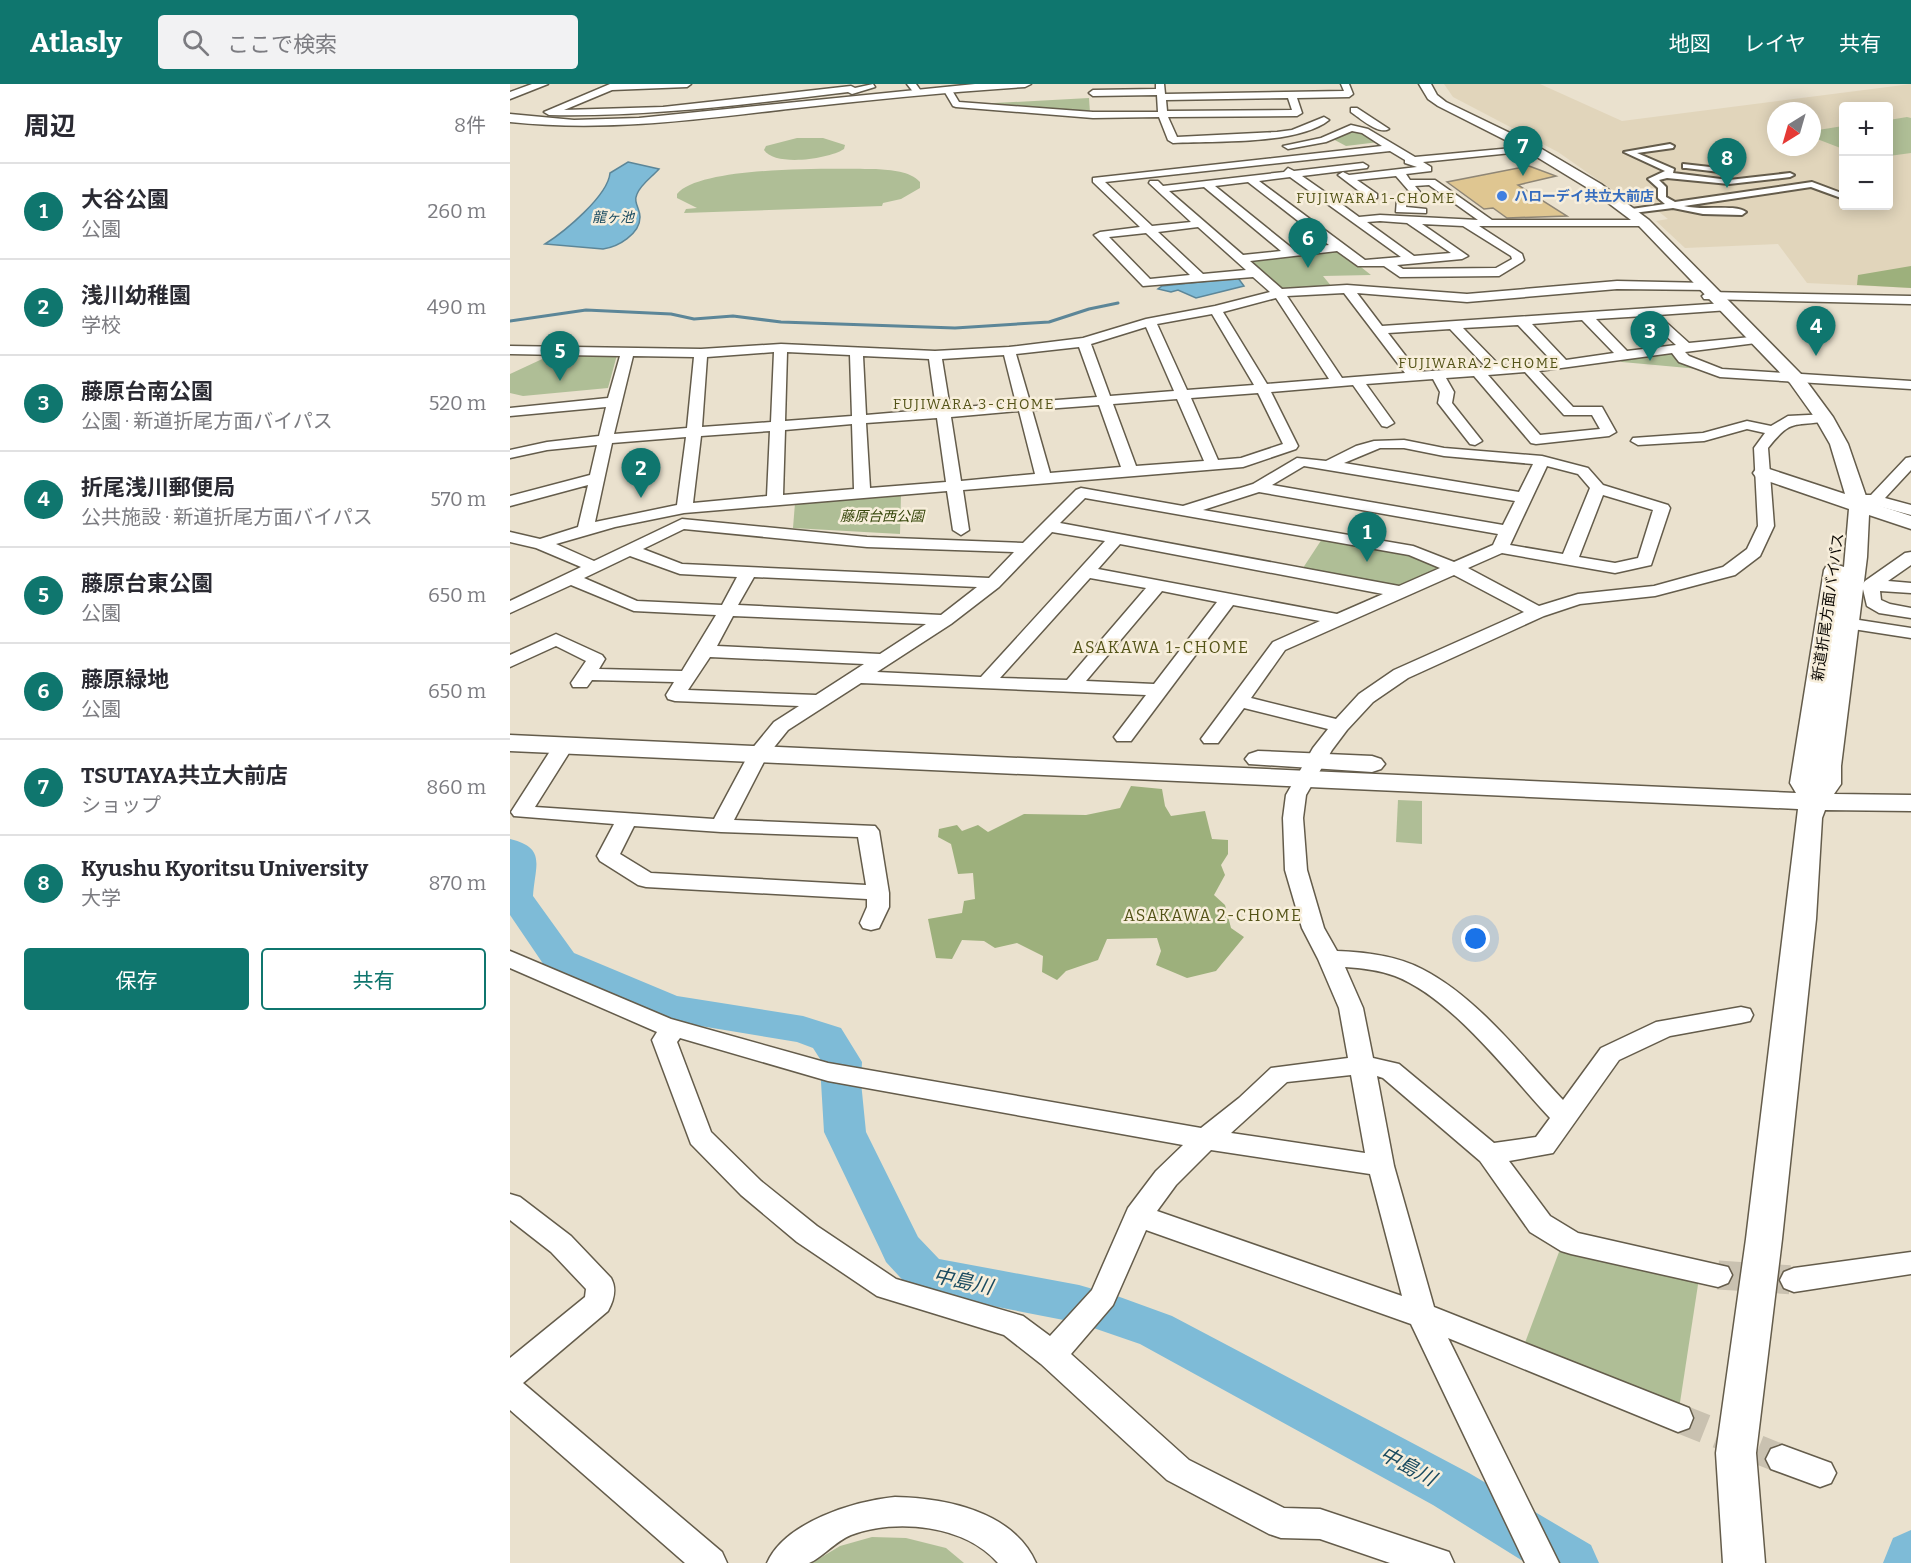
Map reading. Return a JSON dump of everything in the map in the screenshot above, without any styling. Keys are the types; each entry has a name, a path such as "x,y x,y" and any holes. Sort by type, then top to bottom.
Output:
{"street":[{"path":"510,94 532,84"},
{"path":"510,94 542,84"},
{"path":"525,120 615,86 687,84"},
{"path":"573,103 650,102 820,84"},
{"path":"510,118 603,123 868,89 871,87 869,84"},
{"path":"851,90 914,87 947,89 1025,84"},
{"path":"1093,115 1093,89 1161,93 1292,96 1349,94 1345,84 1161,93 1151,103"},
{"path":"1416,84 1421,95 1431,104 1525,148"},
{"path":"1425,84 1431,97 1525,148"},
{"path":"947,89 956,104 1093,115 1298,113 1292,96"},
{"path":"1161,93 1164,115 1173,140 1277,135 1294,132 1324,120"},
{"path":"686,99 694,112"},
{"path":"1281,147 1323,140 1352,128 1365,131 1384,129 1353,111"},
{"path":"549,112 609,114 694,112"},
{"path":"1348,178 1427,169 1365,131"},
{"path":"1670,146 1628,152 1666,172 1689,179 1729,182 1790,175"},
{"path":"1200,278 1097,180 1392,148"},
{"path":"1160,189 1525,148"},
{"name":"新道折尾方面バイパス","path":"1525,148 1596,187 1635,220 1787,378 1816,417 1821,443 1858,501 1837,562 1815,789"},
{"path":"1261,151 1412,260"},
{"path":"1652,179 1686,166 1709,166 1738,171 1774,168"},
{"path":"1679,185 1709,166"},
{"path":"1329,201 1373,196 1335,170"},
{"path":"1398,172 1415,192 1402,199 1400,210 1476,213"},
{"path":"1144,175 1279,293 1339,383"},
{"path":"1250,179 1362,264 1462,255 1410,220"},
{"path":"1652,179 1735,196"},
{"path":"1652,179 1662,187 1662,198 1674,205 1699,212 1737,210 1742,212"},
{"path":"1407,183 1431,182 1491,223"},
{"path":"1206,184 1291,253"},
{"path":"1358,220 1380,218 1466,223 1635,220 1674,205 1812,184 1839,195"},
{"path":"1386,262 1400,273 1499,272 1518,260 1516,254 1466,223"},
{"path":"1199,224 1100,235 1148,283 1254,273"},
{"path":"1239,259 1339,247"},
{"path":"510,350 701,353 781,348 935,355 1009,351 1084,342 1150,322 1216,310 1279,293 1347,288 1467,298 1617,285 1710,297 1911,300"},
{"path":"1347,288 1414,377"},
{"path":"1380,330 1647,312 1710,297"},
{"path":"1467,298 1485,323"},
{"path":"541,544 586,528 636,515 684,508 1243,462 1291,446 1263,389 1216,310"},
{"path":"1647,312 1681,348 1684,359 1720,373 1911,385"},
{"path":"1585,316 1624,355"},
{"path":"1522,321 1563,365"},
{"path":"1150,322 1213,464"},
{"path":"1453,325 1496,370"},
{"path":"510,454 547,446 694,431 1563,365 1750,339"},
{"path":"1084,342 1130,471"},
{"path":"775,500 776,426 781,348"},
{"path":"586,528 614,402 628,351"},
{"path":"1009,351 1044,478"},
{"path":"856,352 862,493"},
{"path":"684,508 701,353"},
{"path":"935,355 961,530"},
{"path":"1478,372 1536,440 1609,432 1597,410 1569,412 1529,368"},
{"path":"1437,375 1447,392 1445,403 1475,441"},
{"path":"1357,382 1387,423"},
{"path":"1883,384 1911,390"},
{"path":"510,412 614,402"},
{"path":"1542,1563 1422,1315 1381,1166 1364,1065 1351,1008 1330,959 1313,928 1296,870 1293,818 1296,795 1341,726 1366,698 1401,674 1538,612 1578,599 1654,591 1729,571 1754,552 1766,526 1761,448 1774,431 1788,420 1816,417"},
{"path":"1638,441 1704,436 1747,425 1774,431"},
{"path":"1211,739 1279,646 1500,548 1615,568 1645,561 1662,508 1598,488 1583,471 1542,460 1444,452 1404,444 1379,444 1361,449 1329,465"},
{"path":"1500,548 1542,460"},
{"path":"1186,510 1258,487 1302,461 1524,498"},
{"path":"1858,501 1909,468"},
{"path":"1763,473 1858,501 1911,523"},
{"path":"510,501 598,478"},
{"path":"1258,487 1508,531"},
{"path":"1569,560 1598,488"},
{"path":"721,826 763,747 781,726 886,660 945,620 993,583 1081,493 1413,551 1454,568 1538,612"},
{"path":"1858,501 1911,510"},
{"path":"1744,1563 1736,1453 1764,1239 1801,919 1809,818 1815,789 1828,766 1856,557 1858,501"},
{"path":"510,608 682,524 867,542 1025,548"},
{"path":"1048,526 1403,592"},
{"path":"510,537 541,544 595,567"},
{"path":"985,682 1116,539"},
{"path":"630,550 680,569 993,583"},
{"path":"1871,585 1911,557"},
{"path":"1085,572 1337,619"},
{"path":"748,573 705,651 675,695 820,701"},
{"path":"572,579 634,606 945,620"},
{"path":"1074,684 1158,585"},
{"path":"1871,585 1911,588"},
{"path":"1871,585 1873,602 1885,609 1911,612"},
{"path":"1124,736 1228,599"},
{"path":"1846,623 1911,633"},
{"path":"510,662 556,639 596,659 584,679 686,677"},
{"path":"705,651 886,660"},
{"path":"859,677 1074,684 1159,690"},
{"path":"1239,701 1341,726"},
{"path":"510,729 763,747 1310,771 1815,789 1911,786"},
{"path":"510,743 763,747"},
{"path":"564,745 521,812 721,826 868,831 878,893 878,907 871,923"},
{"path":"1815,789 1911,804"},
{"path":"627,819 608,856 646,880 878,893"},
{"path":"510,959 675,1028 828,1072 1381,1166"},
{"path":"1330,959 1354,959 1387,966 1422,979 1463,1011 1565,1118"},
{"path":"1490,1154 1544,1146 1610,1054 1665,1028 1741,1015"},
{"path":"675,1028 664,1040 700,1137 751,1188 807,1234 887,1288 1013,1325 1052,1355 1178,1470 1281,1523 1320,1524 1437,1563"},
{"path":"1052,1355 1094,1308 1138,1216 1166,1178 1206,1138 1248,1105 1280,1074 1364,1065 1390,1070 1490,1154 1540,1224 1571,1243 1718,1275"},
{"path":"510,1205 561,1244 601,1286 598,1303 510,1376"},
{"path":"1138,1216 1422,1315 1678,1418"},
{"path":"1794,1280 1911,1263"},
{"path":"510,1391 710,1563"},
{"path":"1782,1459 1820,1473"},
{"path":"784,1563 801,1547 849,1520 898,1512 942,1515 981,1529 1011,1551 1019,1563"}],"shaded area":[{"path":"1444,84 1540,84 1622,121 1767,102 1767,156 1821,156 1821,102 1770,102 1911,84 1911,288 1807,283 1778,244 1685,248 1656,221 1668,219 1649,204 1634,205 1558,152 1453,97"}],"green space":[{"path":"1089,98 1090,113 976,104"},
{"path":"1911,118 1911,153 1893,155 1893,119"},
{"path":"1839,127 1839,147 1821,140 1821,130"},
{"path":"1354,130 1362,131 1379,142 1346,146 1331,138"},
{"path":"797,138 823,138 845,145 844,149 837,153 802,160 779,158 764,150 766,146"},
{"path":"802,169 876,169 911,175 920,182 920,188 901,199 883,203 882,206 684,213 686,209 697,208 677,198 677,194 691,185 740,173"},
{"path":"1337,248 1371,275 1323,276 1332,287 1280,291 1247,260"},
{"path":"1911,266 1911,288 1857,285 1858,275"},
{"path":"1672,352 1699,369 1619,360"},
{"path":"553,354 617,355 608,388 523,396 510,393 510,374"},
{"name":"藤原台西公園","path":"901,495 900,534 793,528 795,503"},
{"path":"1322,539 1412,556 1444,568 1401,587 1303,568"},
{"path":"1131,786 1162,789 1165,806 1171,816 1205,811 1212,839 1228,840 1228,854 1221,865 1225,875 1214,895 1225,905 1231,928 1244,937 1216,971 1187,978 1156,965 1161,951 1157,938 1107,939 1098,960 1066,971 1057,980 1042,972 1043,956 1017,943 995,948 984,941 962,940 952,959 936,958 928,919 962,913 964,901 975,899 973,873 958,874 951,844 938,837 939,829 957,825 962,831 978,825 988,832 1024,814 1086,815 1120,808"},
{"path":"1398,800 1422,801 1422,844 1396,842"},
{"path":"1559,1252 1699,1278 1679,1409 1523,1348"},
{"path":"872,1537 906,1538 946,1548 964,1563 812,1563 840,1546"}],"water":[{"name":"龍ヶ池","path":"628,162 659,169 637,194 639,223 627,239 615,246 603,249 545,244 584,213 602,192 610,173"},
{"path":"1238,278 1244,286 1196,298 1178,290 1171,292 1158,289 1162,286"}],"building":[{"name":"ハローデイ共立大前店","path":"1529,166 1556,176 1518,185 1567,216 1507,218 1493,208 1484,209 1447,182"}],"waterway":[{"path":"510,321 586,310 671,314 694,319 733,316 781,322 955,328 1049,322 1089,309 1118,303"},
{"name":"中島川","path":"510,849 519,853 515,897 561,962 670,1008 803,1029 827,1038 842,1062 841,1082 845,1132 902,1249 926,1275 1079,1304 1156,1330 1451,1489 1573,1563"},
{"path":"1909,1563 1911,1555"}],"tunnel":[{"path":"1718,1275 1794,1280"},
{"path":"1678,1418 1782,1459"}],"place":[{"name":"TSUTAYA共立大前店","path":"1523,176"},
{"name":"Kyushu Kyoritsu University","path":"1727,188"},
{"name":"ハローデイ共立大前店","path":"1502,196"},
{"name":"藤原緑地","path":"1308,268"},
{"name":"折尾浅川郵便局","path":"1816,356"},
{"name":"藤原台南公園","path":"1650,361"},
{"name":"藤原台東公園","path":"560,381"},
{"name":"浅川幼稚園","path":"641,498"},
{"name":"大谷公園","path":"1367,562"}],"district":[{"name":"FUJIWARA 1-CHOME","path":"1376,198"},
{"name":"FUJIWARA 2-CHOME","path":"1479,363"},
{"name":"FUJIWARA 3-CHOME","path":"974,404"},
{"name":"ASAKAWA 1-CHOME","path":"1161,647"},
{"name":"ASAKAWA 2-CHOME","path":"1213,915"}]}
